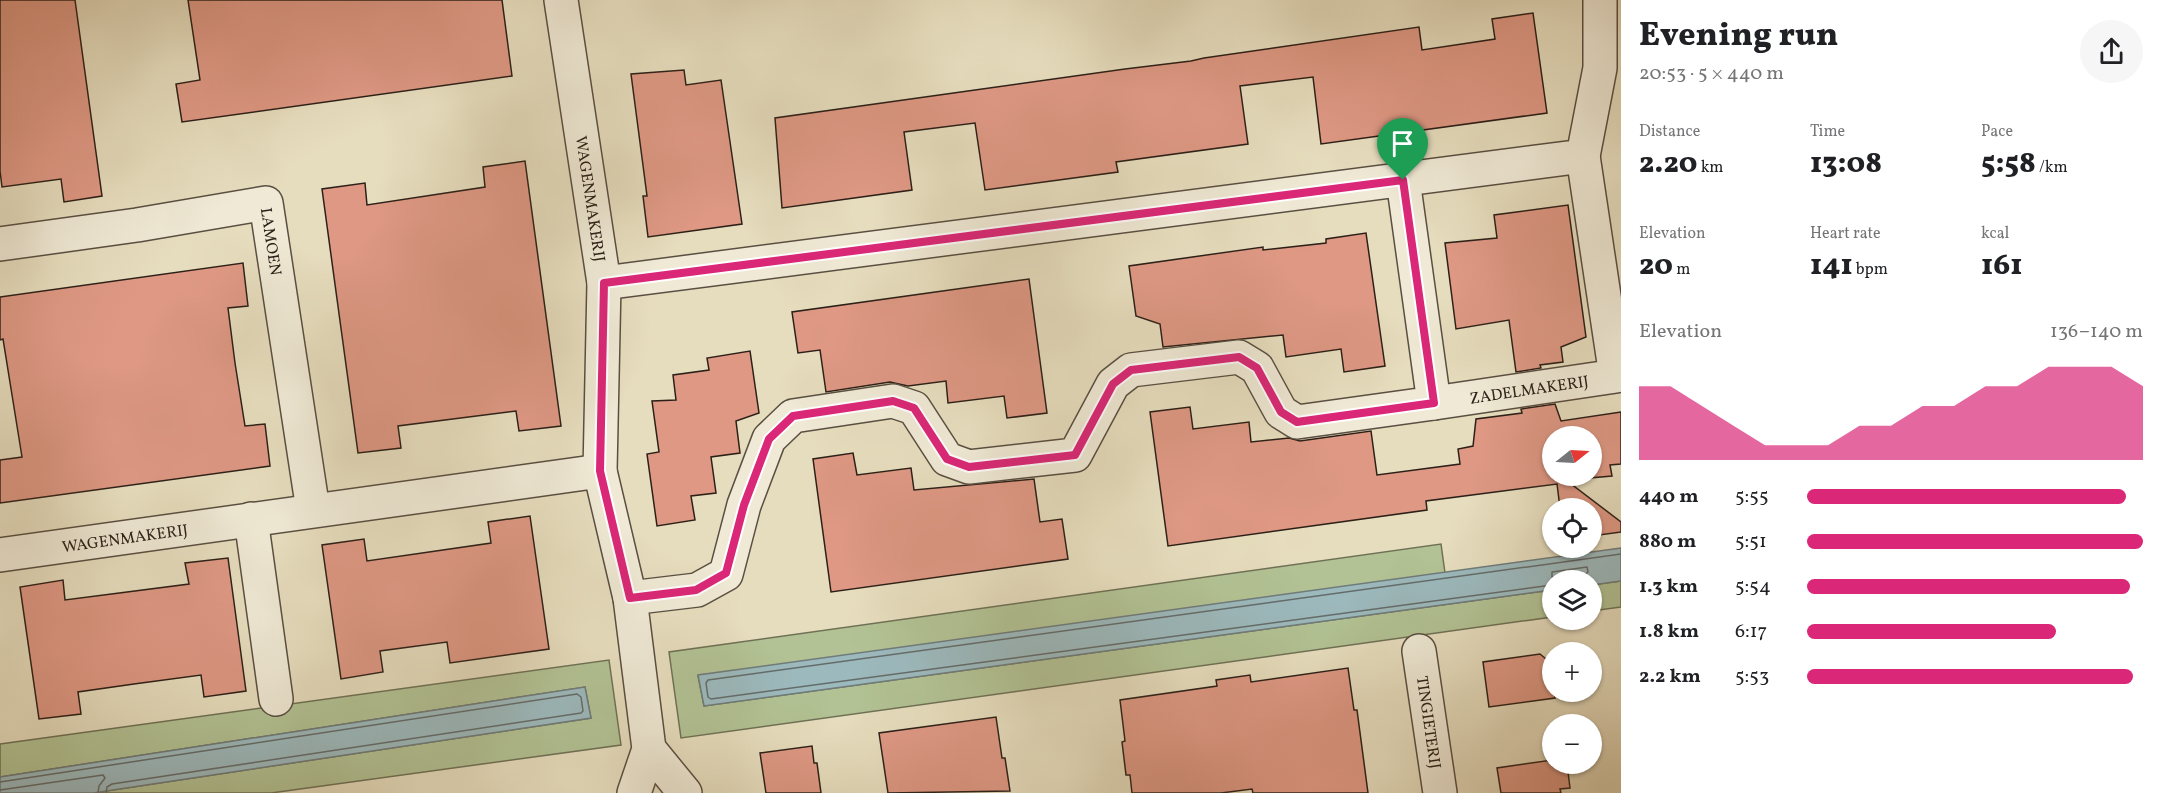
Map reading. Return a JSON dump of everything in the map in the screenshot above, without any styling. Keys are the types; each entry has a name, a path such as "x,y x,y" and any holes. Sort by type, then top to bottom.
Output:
{"street":[{"name":"WAGENMAKERIJ","path":"561,0 604,283 600,471 630,598 649,749"},
{"path":"604,283 1582,156 1600,68 1600,0"},
{"name":"ZADELMAKERIJ","path":"1434,403 1616,375 1582,156"},
{"path":"630,598 696,590 726,573 744,505 769,439 793,416 893,401 914,408 947,459 969,467 1075,455 1113,384 1131,370 1239,357 1257,368 1281,412 1297,422 1434,403 1403,180"},
{"name":"LAMOEN","path":"0,244 137,225 266,202 314,510"},
{"name":"WAGENMAKERIJ","path":"0,555 600,471"},
{"path":"251,519 276,699"},
{"name":"TINGIETERIJ","path":"1419,651 1440,793"},
{"path":"634,793 649,749"},
{"path":"649,749 685,793"}],"green space":[{"path":"1441,544 1445,573 698,676 704,706 1542,591 1542,618 681,738 669,652"},
{"path":"1621,581 1621,607 1602,610 1602,584"},
{"path":"609,660 621,745 271,793 93,793 591,718 585,687 0,777 0,744"}],"water":[{"path":"1621,548 1621,581 1602,584 1602,570 1542,570 1542,591 704,706 698,675 1548,558 1602,558 1602,551"},
{"path":"585,687 591,718 93,793 0,793 0,777"}],"building":[{"path":"0,0 75,0 102,196 64,202 61,179 2,187 0,171"},
{"path":"188,0 502,0 512,76 182,122 176,84 200,80"},
{"path":"1533,13 1547,113 1321,144 1313,77 1240,86 1248,144 1116,162 1118,172 985,190 975,123 904,132 912,190 782,208 775,118 1419,27 1422,50 1495,39 1492,19"},
{"path":"684,70 686,85 721,80 742,224 648,237 643,196 647,196 631,74"},
{"path":"525,161 561,426 519,431 516,411 398,426 401,448 358,453 322,189 365,183 367,205 485,187 483,167"},
{"path":"1568,205 1586,337 1561,347 1563,362 1540,365 1541,368 1516,372 1509,320 1456,329 1445,243 1497,238 1494,215"},
{"path":"1366,233 1385,366 1344,372 1341,349 1286,357 1283,335 1163,347 1160,324 1136,316 1129,266 1263,247 1263,250 1326,243 1326,239"},
{"path":"243,263 248,306 228,308 235,363 245,426 265,424 270,466 0,503 0,460 22,457 3,339 0,340 0,297"},
{"path":"1029,279 1047,413 1007,418 1004,396 948,403 946,381 908,386 890,382 826,392 820,350 798,353 792,312"},
{"path":"750,351 759,413 736,421 740,453 711,457 716,493 691,496 695,520 657,526 647,454 659,452 652,401 676,400 673,375 709,370 707,358"},
{"path":"1555,404 1561,421 1621,412 1621,464 1610,465 1612,476 1602,477 1602,426 1542,426 1542,486 1426,501 1427,510 1168,546 1150,412 1190,407 1193,429 1249,422 1251,442 1289,438 1300,441 1371,431 1377,475 1460,464 1458,449 1473,446 1476,419 1522,413 1521,409"},
{"path":"853,453 857,475 911,468 914,490 1034,479 1040,522 1062,519 1068,559 831,592 813,459"},
{"path":"1557,486 1574,486 1590,498 1559,498"},
{"path":"1602,507 1621,522 1621,532 1602,535"},
{"path":"530,516 549,649 450,663 447,642 380,651 383,672 341,679 322,545 364,539 367,561 491,543 488,522"},
{"path":"228,558 246,691 204,697 201,675 134,684 78,692 81,714 39,719 20,587 63,580 65,600 189,584 185,563"},
{"path":"1540,654 1542,656 1542,700 1489,707 1483,662"},
{"path":"1348,668 1354,710 1357,710 1368,793 1253,793 1252,789 1221,793 1132,793 1130,775 1126,775 1120,700 1217,686 1216,680 1250,675 1251,682"},
{"path":"996,717 1010,791 888,793 879,733"},
{"path":"812,746 821,793 766,793 760,753"},
{"path":"1542,761 1542,774 1568,774 1570,788 1560,789 1561,793 1501,793 1497,768"}],"route":[{"path":"1403,180 1434,403 1297,422 1281,412 1257,368 1239,357 1131,370 1113,384 1075,455 969,467 947,459 914,408 893,401 793,416 769,439 744,505 726,573 696,590 630,598 600,471 604,283 1403,180"}]}
